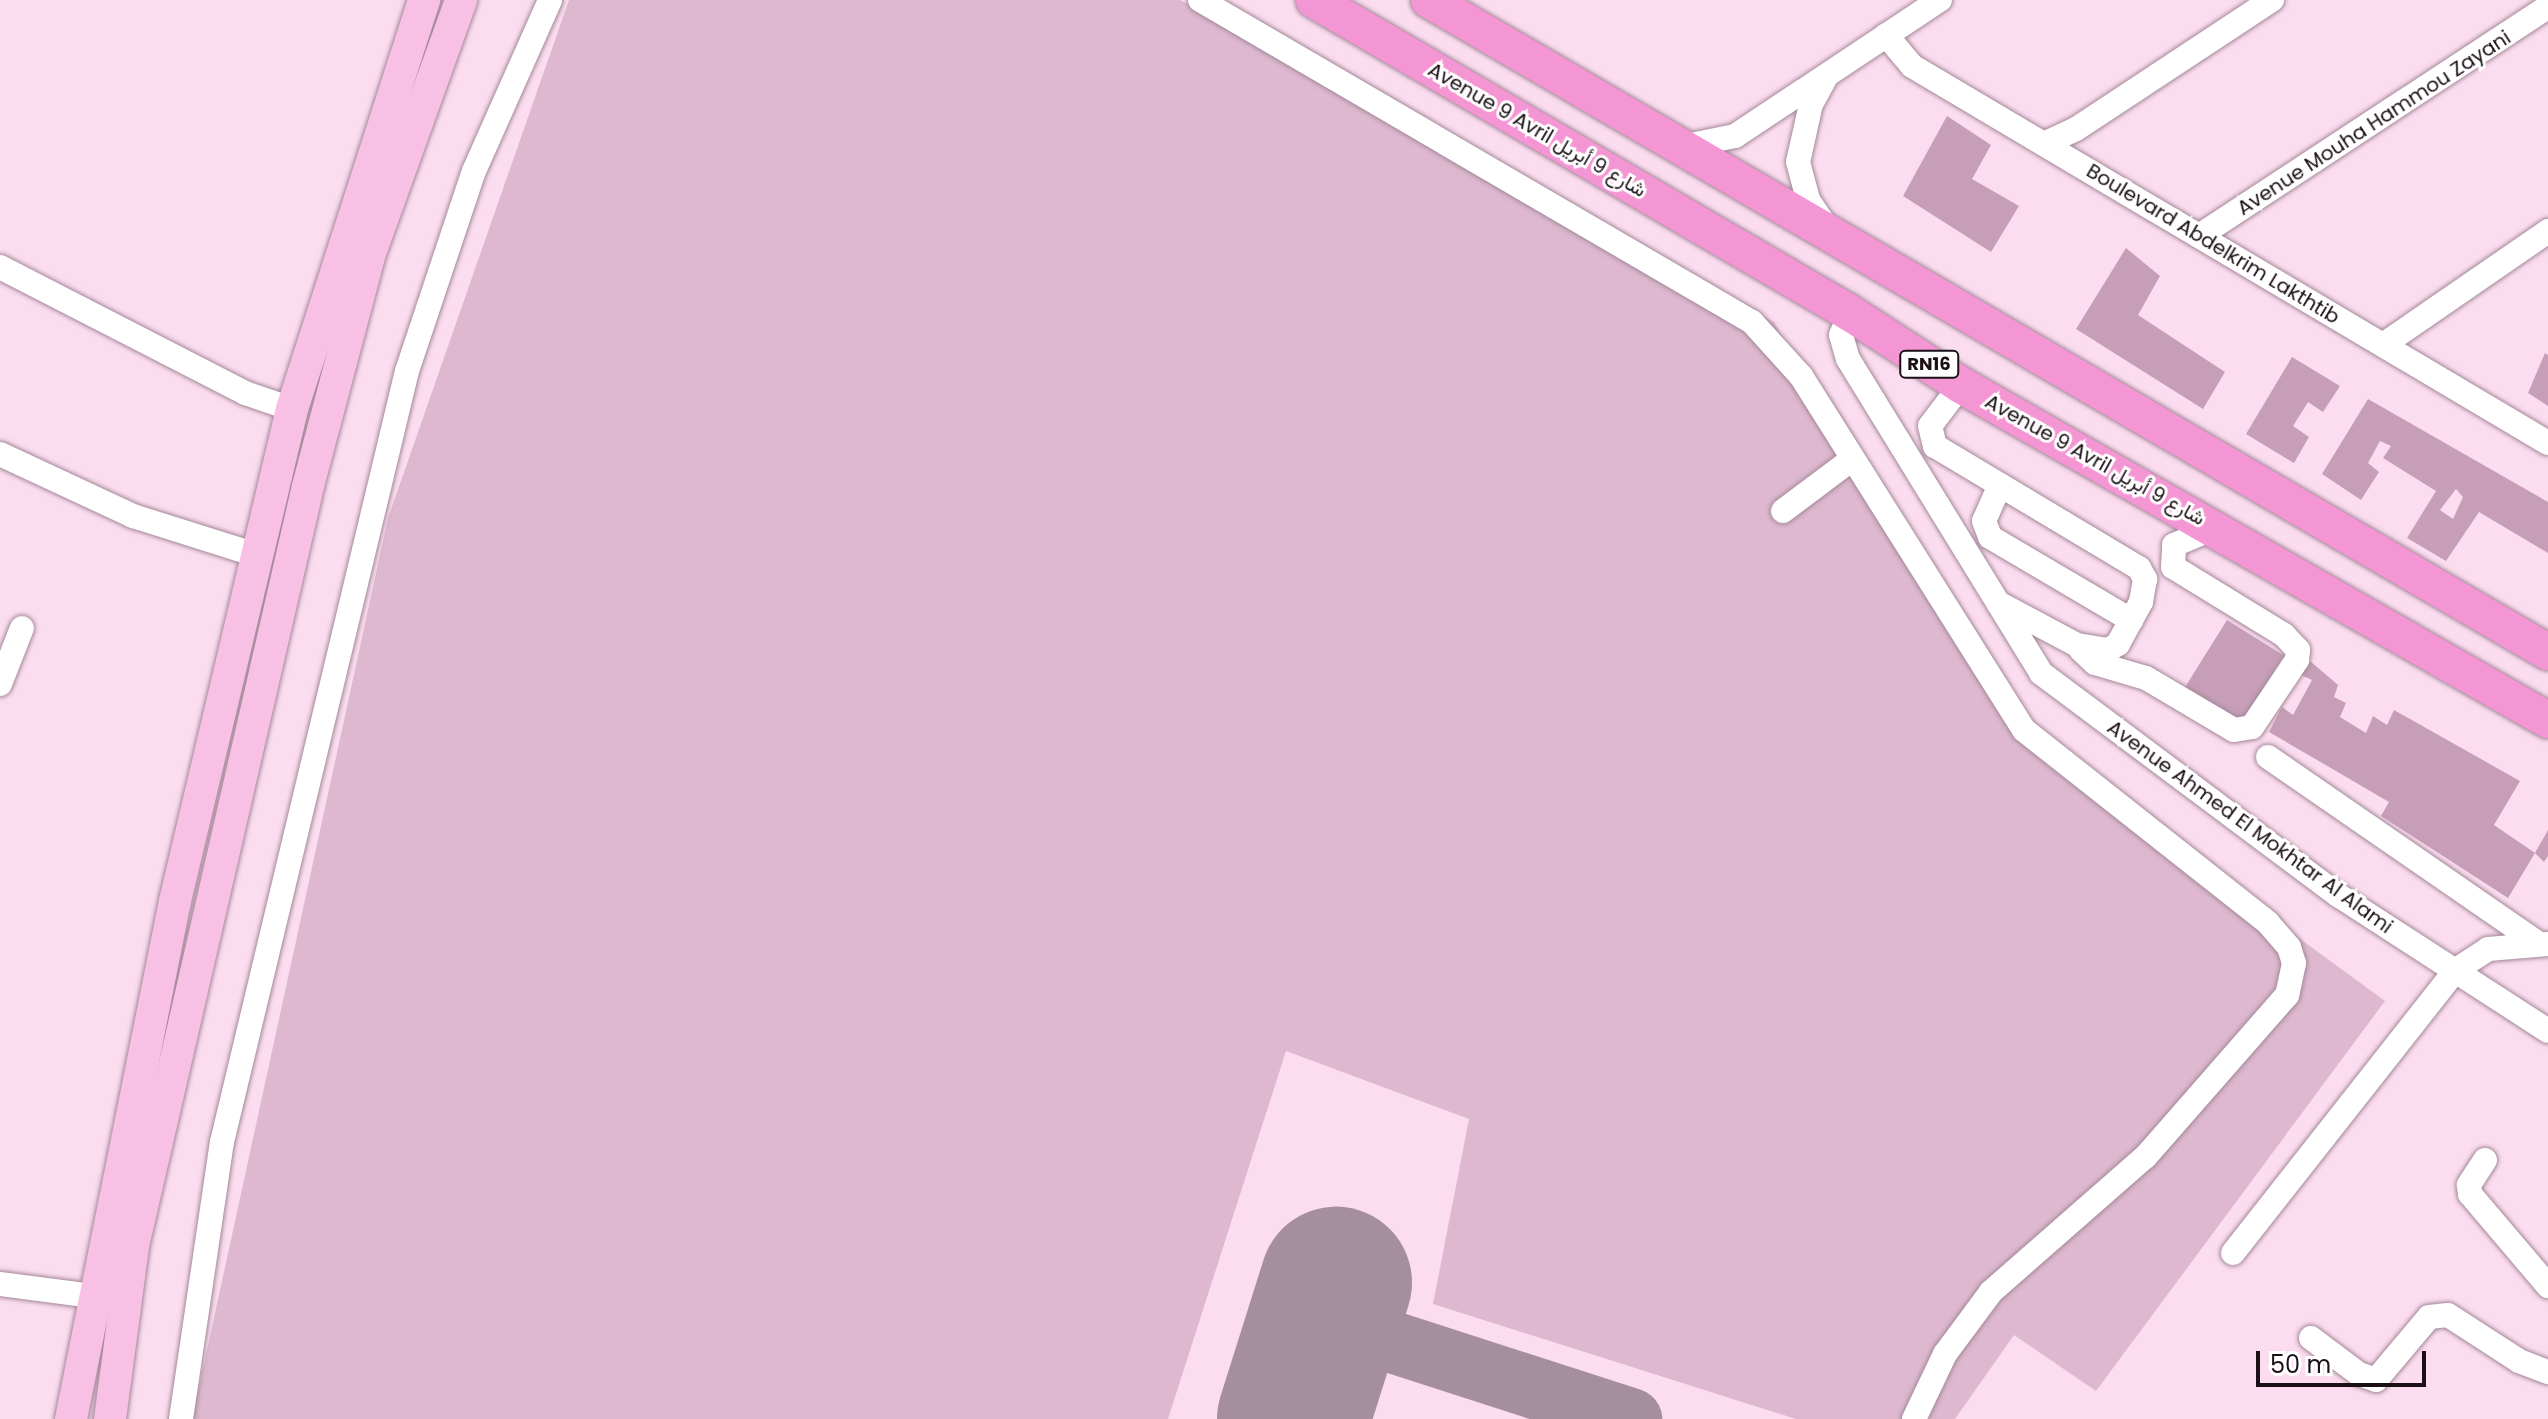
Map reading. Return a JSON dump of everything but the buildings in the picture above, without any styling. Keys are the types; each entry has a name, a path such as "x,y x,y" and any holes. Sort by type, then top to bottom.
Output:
{"highway":[{"name":"Avenue 9 Avril شارع 9 أبريل","path":"1314,0 1850,313 1961,385 2548,720"},
{"path":"1429,0 2548,652"}],"main road":[{"path":"71,1419 92,1296 175,901 292,409 424,0"},
{"path":"110,1419 133,1246 308,486 369,256 461,0"}],"street":[{"path":"181,1419 222,1142 401,395 474,171 550,0"},
{"path":"1200,0 1752,322 1801,376 1851,460 2024,730 2281,933 2294,963 2287,995 2176,1126 2020,1265 1966,1321 1914,1419"},
{"path":"1678,147 1699,147 1735,136 1940,0"},
{"path":"2044,144 2076,129 2272,0"},
{"name":"Avenue Mouha Hammou Zayani","path":"2199,236 2548,7"},
{"name":"Boulevard Abdelkrim Lakthtib","path":"1886,35 1912,66 2548,443"},
{"path":"1828,75 1811,104 1798,162 1808,200 1835,239"},
{"path":"2383,345 2548,231"},
{"path":"0,267 245,393 292,409"},
{"name":"Avenue Ahmed El Mokhtar Al Alami","path":"1850,313 1842,347 2041,673 2338,895 2548,1031"},
{"path":"1961,385 1930,426 1930,437 1945,454 2139,568 2146,591 2131,620 2108,650 2077,645"},
{"path":"0,454 133,516 257,555"},
{"path":"1783,511 1851,460"},
{"path":"2000,485 1984,521 1990,537 2131,620"},
{"path":"1995,601 2077,645 2095,663 2146,678 2234,730 2252,727 2292,669 2298,650 2284,635 2173,567 2174,545 2214,528"},
{"path":"0,684 22,628"},
{"path":"2268,757 2542,943"},
{"path":"2233,1253 2456,970 2488,949 2542,943"},
{"path":"2485,1160 2469,1185 2470,1194 2548,1286"},
{"path":"0,1284 92,1296"},
{"path":"2311,1338 2359,1374 2376,1380 2429,1317 2448,1315 2519,1361 2548,1372"}],"shaded area":[{"path":"569,0 1180,0 1774,322 2004,722 2385,1001 2096,1391 2014,1335 1955,1419 1796,1419 1433,1304 1469,1119 1286,1051 1168,1419 192,1419 388,518"}],"taxiway":[{"path":"1324,1320 1631,1419"}],"runway":[{"path":"1293,1419 1336,1283"}]}
